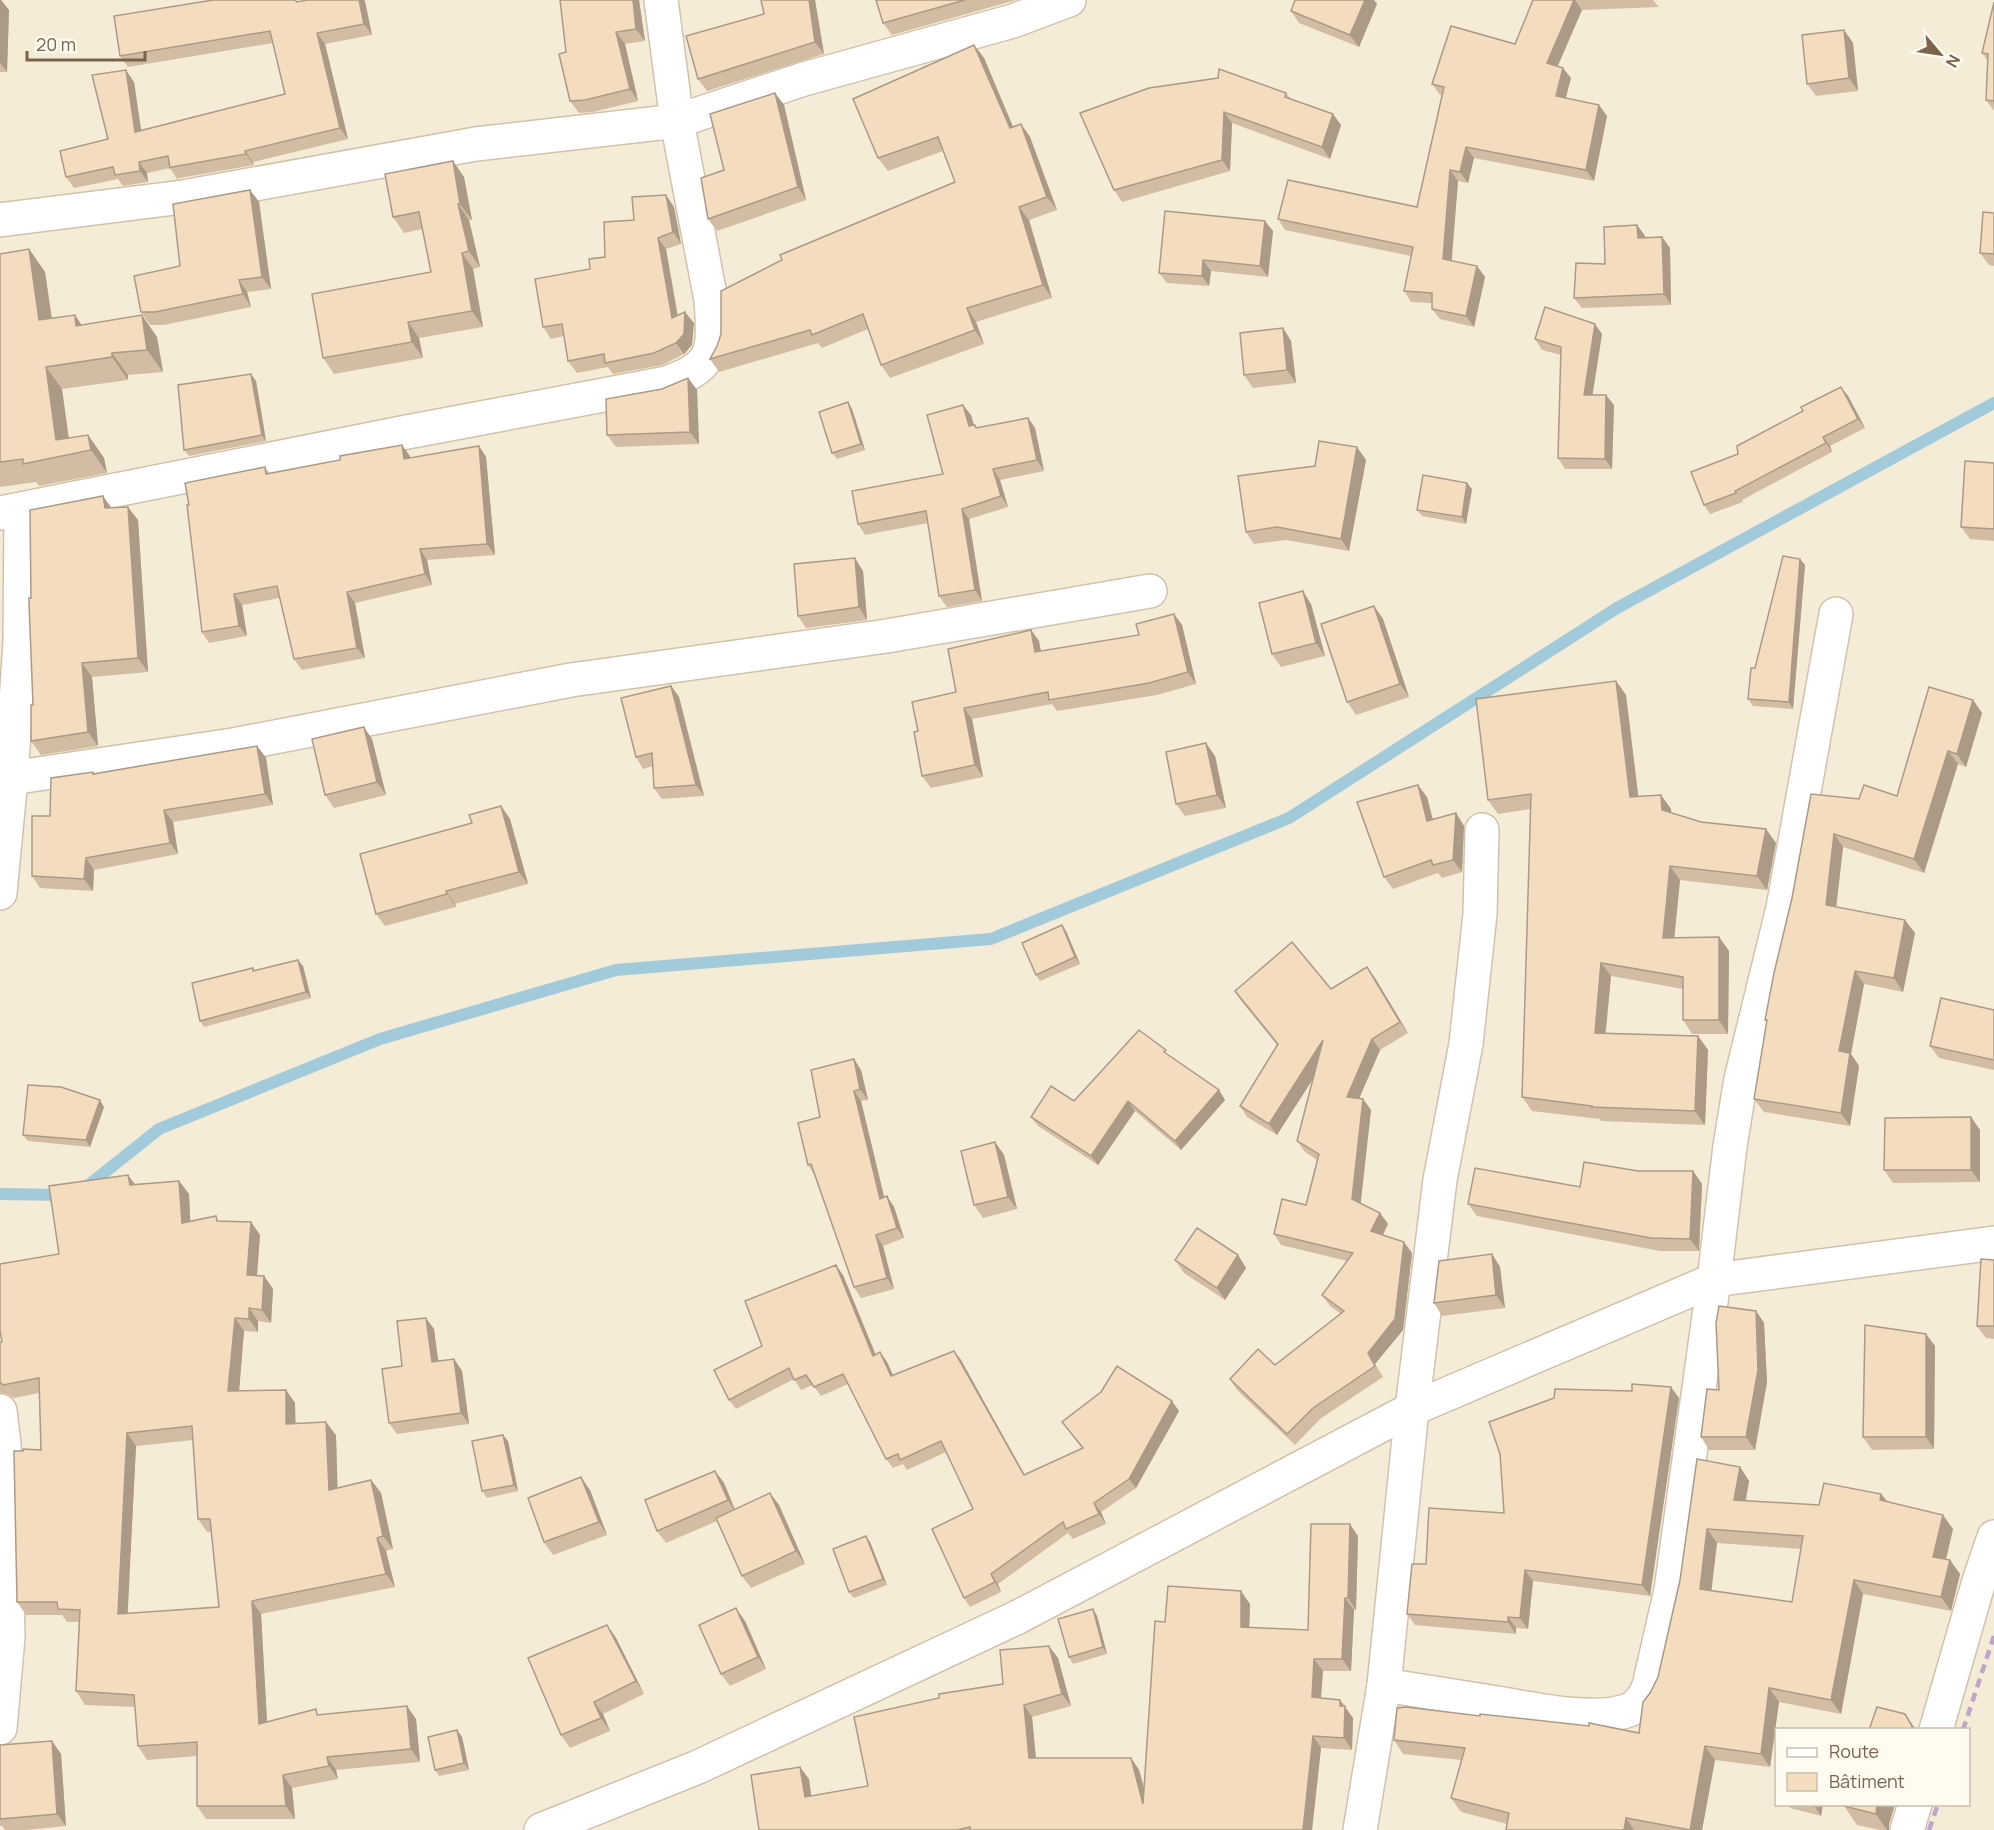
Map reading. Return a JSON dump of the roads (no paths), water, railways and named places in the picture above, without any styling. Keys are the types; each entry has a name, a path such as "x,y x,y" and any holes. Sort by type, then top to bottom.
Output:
{"street":[{"path":"0,893 2,852 11,778 20,642 10,512 407,432 667,383 689,375 708,357 713,328 711,300 677,121 661,0"},
{"path":"0,220 183,197 476,144 677,121 1009,11 1069,0"},
{"path":"11,778 233,745 571,680 887,636 1150,591"},
{"path":"1384,1685 1571,1715 1628,1711 1638,1705 1649,1686 1671,1590 1730,1146 1742,1079 1783,908 1836,614"},
{"path":"1360,1830 1384,1685 1412,1409 1440,1180 1466,1044 1480,914 1482,830"},
{"path":"542,1830 698,1767 1018,1617 1412,1409 1714,1280 1994,1243"},
{"path":"0,1411 4,1457 8,1626 0,1728"},
{"path":"1937,1728 1994,1537"},
{"path":"1907,1830 1914,1806"}],"waterway":[{"path":"85,1188 159,1129 380,1039 616,970 991,939 1289,818 1617,608 1994,403"},
{"path":"0,1194 65,1195"}],"railway":[{"path":"1964,1728 1994,1636"},
{"path":"1929,1830 1937,1806"}]}
